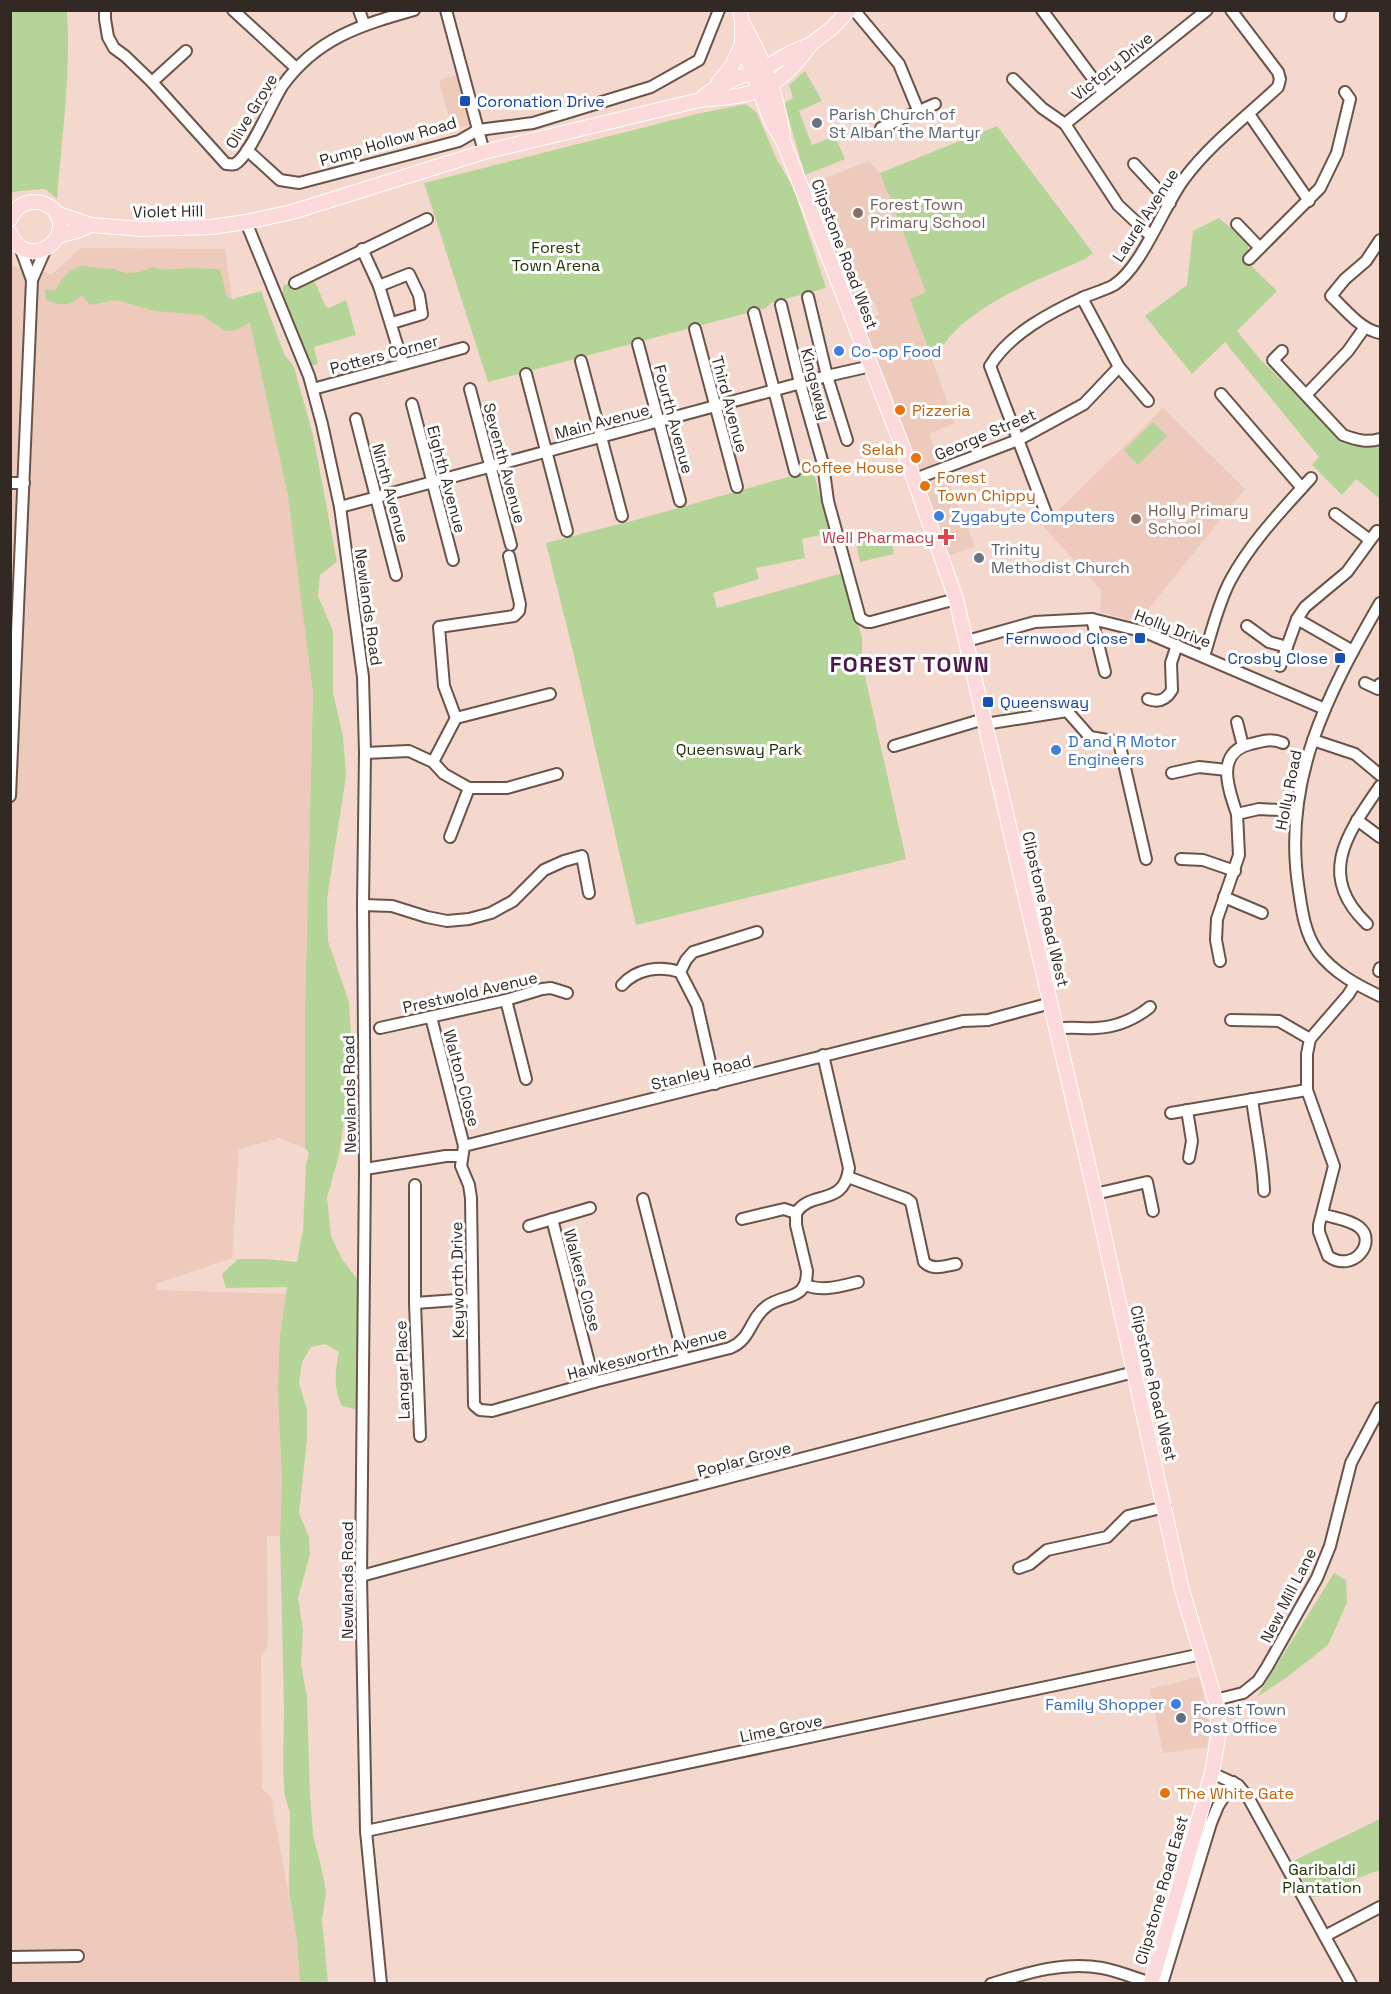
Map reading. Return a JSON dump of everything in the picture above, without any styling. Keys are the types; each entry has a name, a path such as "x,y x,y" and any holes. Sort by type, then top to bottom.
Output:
{"main road":[{"path":"761,80 790,53 811,44 832,28 849,10"},
{"name":"Clipstone Road West","path":"741,16 742,44 761,80"},
{"name":"Clipstone Road West","path":"741,16 756,45 770,119 784,143 915,479 956,599 1058,1029 1182,1590 1215,1700"},
{"path":"705,95 725,76 742,44"},
{"path":"246,222 292,212 484,152 705,95 734,79 761,80 796,66 811,44"},
{"name":"Violet Hill","path":"12,214 20,206 33,201 46,204 56,213 91,225 142,229 211,227 246,222"},
{"path":"13,238 33,251 46,248 58,236 59,224 56,213"},
{"name":"Violet Hill","path":"58,236 91,225"},
{"name":"Clipstone Road East","path":"1151,1983 1212,1773 1218,1737 1218,1709 1215,1700"}],"street":[{"path":"105,10 108,37 114,48 152,82 186,51"},
{"path":"233,10 296,68"},
{"path":"359,10 364,24"},
{"name":"Olive Grove","path":"152,82 226,164 232,165 237,163 247,150 274,97 296,68 330,41 364,24 414,10"},
{"path":"446,10 484,152"},
{"name":"Pump Hollow Road","path":"247,150 280,180 299,183 459,141 478,130 533,123 651,87 699,60 719,10"},
{"path":"854,10 899,64 918,110"},
{"path":"1042,10 1103,92"},
{"name":"Victory Drive","path":"1065,124 1207,10"},
{"name":"Laurel Avenue","path":"1046,513 990,366 994,358 1020,332 1082,298 1115,284 1134,263 1183,180 1216,142 1278,87 1280,79 1278,72 1231,10"},
{"path":"1013,79 1042,108 1065,124 1118,205 1151,236"},
{"path":"1249,259 1310,201 1320,188 1337,153 1350,99 1345,92"},
{"path":"881,128 935,104"},
{"path":"1250,114 1310,201"},
{"path":"1134,164 1170,203"},
{"path":"295,283 426,219"},
{"name":"Newlands Road","path":"246,222 313,389 324,429 340,507 363,677 365,1169 361,1576 366,1831 381,1983"},
{"path":"1237,224 1260,248"},
{"path":"13,238 32,280"},
{"path":"1380,240 1366,261 1345,279 1331,296 1365,327 1380,333"},
{"path":"10,796 32,280 46,248"},
{"path":"362,249 379,286 403,364"},
{"path":"379,286 409,274 419,295 422,314 392,323"},
{"path":"808,297 827,376 847,440"},
{"path":"1082,298 1119,368 1148,401"},
{"name":"Kingsway","path":"781,305 823,464 828,501 860,618 871,622 956,599"},
{"path":"754,314 795,471"},
{"path":"1306,395 1348,351 1365,327"},
{"name":"Third Avenue","path":"695,329 737,487"},
{"name":"Fourth Avenue","path":"638,344 680,501"},
{"name":"Potters Corner","path":"313,389 463,348"},
{"path":"1282,351 1274,360 1343,435 1371,442 1380,438"},
{"path":"581,361 622,516"},
{"name":"Main Avenue","path":"340,507 871,366"},
{"name":"George Street","path":"915,479 1018,440 1084,404 1119,368"},
{"path":"526,374 567,531"},
{"name":"Seventh Avenue","path":"456,718 444,686 439,627 514,616 519,611 520,604 510,551 470,389"},
{"path":"1221,394 1302,488"},
{"name":"Eighth Avenue","path":"412,404 453,560"},
{"path":"1222,412 1231,404"},
{"name":"Ninth Avenue","path":"356,419 396,575"},
{"path":"1204,656 1224,593 1240,564 1257,540 1311,478"},
{"path":"10,483 24,483"},
{"path":"1280,666 1297,619 1305,607 1347,572 1374,536 1335,514"},
{"name":"Holly Road","path":"1380,603 1353,651 1313,740 1296,811 1293,845 1307,931 1318,951 1332,968 1354,984 1380,996"},
{"path":"1092,619 1105,672"},
{"name":"Holly Drive","path":"966,641 1035,622 1092,619 1132,627 1325,709"},
{"path":"1297,619 1353,651"},
{"path":"1247,626 1269,642 1287,647"},
{"path":"1148,699 1155,702 1164,700 1172,690 1171,663 1177,645"},
{"path":"1365,683 1378,689 1380,684"},
{"path":"434,762 456,718 550,694"},
{"path":"894,746 985,721 1067,711 1090,737 1119,742 1146,860"},
{"path":"1237,722 1243,746"},
{"path":"1220,961 1216,940 1217,919 1239,855 1237,814 1228,784 1227,770 1230,755 1243,746 1267,740 1283,743"},
{"path":"1313,740 1355,754 1380,775"},
{"path":"365,753 409,751 434,762 444,774 469,788 507,788 557,774"},
{"path":"1172,773 1199,767 1227,770"},
{"path":"1367,924 1346,899 1340,879 1340,861 1347,838 1380,786"},
{"path":"450,837 469,788"},
{"path":"1237,814 1259,809 1296,811"},
{"path":"1357,820 1380,837"},
{"path":"363,906 392,906 447,921 469,919 491,913 513,901 544,870 582,856 589,893"},
{"path":"1181,859 1203,860 1235,871"},
{"path":"1224,897 1262,913"},
{"path":"680,972 693,952 757,932"},
{"path":"622,985 629,977 647,970 669,968 680,972 697,1005 715,1084"},
{"path":"1322,1215 1361,1228 1367,1236 1366,1244 1355,1258 1345,1263 1328,1256 1319,1232 1322,1215 1334,1166 1307,1090 1307,1054 1310,1039 1348,995 1354,984"},
{"name":"Prestwold Avenue","path":"380,1028 506,1000 542,989 551,988 567,993"},
{"path":"506,1000 526,1079"},
{"name":"Stanley Road","path":"365,1169 446,1156 823,1055 963,1021 988,1020 1051,1003"},
{"path":"1058,1029 1071,1026 1102,1027 1137,1018 1150,1007"},
{"name":"Walton Close","path":"431,1017 463,1151"},
{"path":"1231,1020 1279,1021 1310,1039"},
{"path":"823,1055 848,1160 848,1177 837,1193 805,1203 796,1213 796,1225 807,1271 805,1285 816,1289 826,1289 858,1282"},
{"path":"1172,1113 1307,1090"},
{"path":"1252,1099 1257,1137 1263,1160 1264,1191"},
{"path":"1186,1110 1192,1141 1189,1158"},
{"name":"Keyworth Drive","path":"463,1151 461,1166 469,1185 471,1198 474,1405"},
{"path":"848,1177 907,1198 914,1207 924,1262 935,1268 956,1264"},
{"path":"1095,1194 1147,1182 1153,1211"},
{"name":"Langar Place","path":"415,1185 415,1303 420,1436"},
{"path":"643,1199 684,1359"},
{"name":"Walkers Close","path":"529,1226 590,1208"},
{"path":"742,1219 784,1209 796,1213"},
{"name":"Walkers Close","path":"552,1219 594,1382"},
{"name":"Hawkesworth Avenue","path":"474,1405 480,1410 492,1411 594,1382 730,1348 740,1344 761,1311 780,1299 796,1295 805,1285"},
{"name":"Langar Place","path":"415,1303 471,1299"},
{"name":"Poplar Grove","path":"361,1576 1134,1372"},
{"name":"New Mill Lane","path":"1215,1700 1243,1693 1258,1681 1268,1667 1317,1578 1330,1546 1351,1463 1380,1408"},
{"path":"1019,1568 1030,1564 1047,1550 1107,1537 1128,1516 1165,1507"},
{"name":"Lime Grove","path":"366,1831 1202,1654"},
{"path":"1212,1773 1233,1782 1248,1797 1351,1983"},
{"name":"Clipstone Road East","path":"1162,1983 1211,1823 1218,1806 1233,1782"},
{"path":"1325,1935 1380,1907"},
{"path":"10,1957 78,1956"},
{"path":"992,1983 1044,1969 1082,1966 1105,1969 1151,1983"}],"shaded area":[{"path":"458,74 470,125 452,130 439,80"},
{"path":"869,161 880,173 926,292 910,299 955,423 929,434 975,546 946,557 862,323 879,314 873,300 855,307 810,184"},
{"path":"81,248 225,249 232,299 250,322 253,331 288,496 299,574 313,693 305,1010 305,1148 279,1138 239,1149 232,1258 156,1284 157,1290 286,1294 280,1335 282,1480 280,1536 267,1536 268,1645 261,1656 262,1789 271,1797 297,1942 300,1983 11,1983 10,265 52,274"},
{"name":"Holly Primary School","path":"1163,408 1245,489 1138,622 1100,612 1101,590 1043,526"},
{"path":"1199,1677 1209,1728 1207,1747 1163,1753 1150,1689"}],"green space":[{"path":"11,10 67,11 67,81 57,199 45,189 11,193"},
{"path":"805,71 822,101 799,111 812,145 835,136 845,159 805,175 784,103 793,98 789,85"},
{"name":"Forest Town Arena","path":"746,104 757,113 776,158 794,189 826,288 771,303 766,308 488,382 424,183 697,114"},
{"path":"997,126 1093,253 985,307 956,330 932,359 910,299 926,292 880,173"},
{"path":"1219,218 1248,242 1248,253 1243,258 1277,291 1237,331 1260,359 1340,438 1363,447 1375,447 1380,444 1380,499 1356,479 1342,495 1312,465 1319,457 1225,342 1192,374 1145,316 1187,285 1193,231"},
{"path":"81,266 114,269 125,273 140,272 152,267 165,270 220,269 227,297 232,299 261,291 284,354 294,367 313,435 337,562 320,575 318,596 333,631 333,693 343,736 346,776 327,899 328,941 349,1002 351,1036 348,1093 339,1155 327,1198 331,1236 342,1259 357,1279 358,1410 342,1406 337,1393 336,1379 339,1352 325,1344 311,1347 302,1362 299,1383 307,1410 307,1439 299,1513 309,1537 310,1555 298,1597 303,1630 301,1664 307,1697 313,1835 326,1893 322,1920 328,1983 300,1983 297,1942 289,1893 290,1813 285,1797 283,1770 280,1536 282,1480 278,1391 280,1335 287,1287 226,1288 222,1274 238,1259 297,1262 303,1230 306,1165 309,1153 305,1148 305,1010 313,693 288,496 250,322 237,330 225,331 202,315 155,311 115,300 90,305 82,295 73,302 65,304 46,300 45,289 56,290 66,275"},
{"path":"313,278 326,307 329,308 346,300 356,335 314,347 318,364 310,366 283,296 283,286 289,283 292,289"},
{"path":"1153,422 1167,436 1138,465 1124,450"},
{"name":"Queensway Park","path":"813,470 830,533 802,539 805,558 756,568 759,579 713,593 717,608 843,573 862,637 862,663 906,859 636,925 546,543"},
{"path":"890,534 894,554 860,562 856,542"},
{"path":"1334,1573 1346,1580 1347,1603 1328,1645 1286,1678 1257,1697"},
{"name":"Garibaldi Plantation","path":"1380,1819 1380,1870 1358,1878 1323,1896 1312,1897 1293,1861"}],"place":[{"name":"Coronation Drive","path":"465,101"},
{"name":"Parish Church of St Alban the Martyr","path":"817,123"},
{"name":"Forest Town Primary School","path":"858,213"},
{"name":"Co-op Food","path":"839,351"},
{"name":"Pizzeria","path":"900,410"},
{"name":"Selah Coffee House","path":"916,458"},
{"name":"Forest Town Chippy","path":"925,486"},
{"name":"Zygabyte Computers","path":"939,516"},
{"name":"Holly Primary School","path":"1136,519"},
{"name":"Well Pharmacy","path":"946,537"},
{"name":"Trinity Methodist Church","path":"979,558"},
{"name":"Fernwood Close","path":"1140,638"},
{"name":"Crosby Close","path":"1340,658"},
{"name":"Queensway","path":"988,702"},
{"name":"D and R Motor Engineers","path":"1056,750"},
{"name":"Family Shopper","path":"1176,1704"},
{"name":"Forest Town Post Office","path":"1181,1718"},
{"name":"The White Gate","path":"1165,1793"}],"district":[{"name":"FOREST TOWN","path":"910,664"}]}
